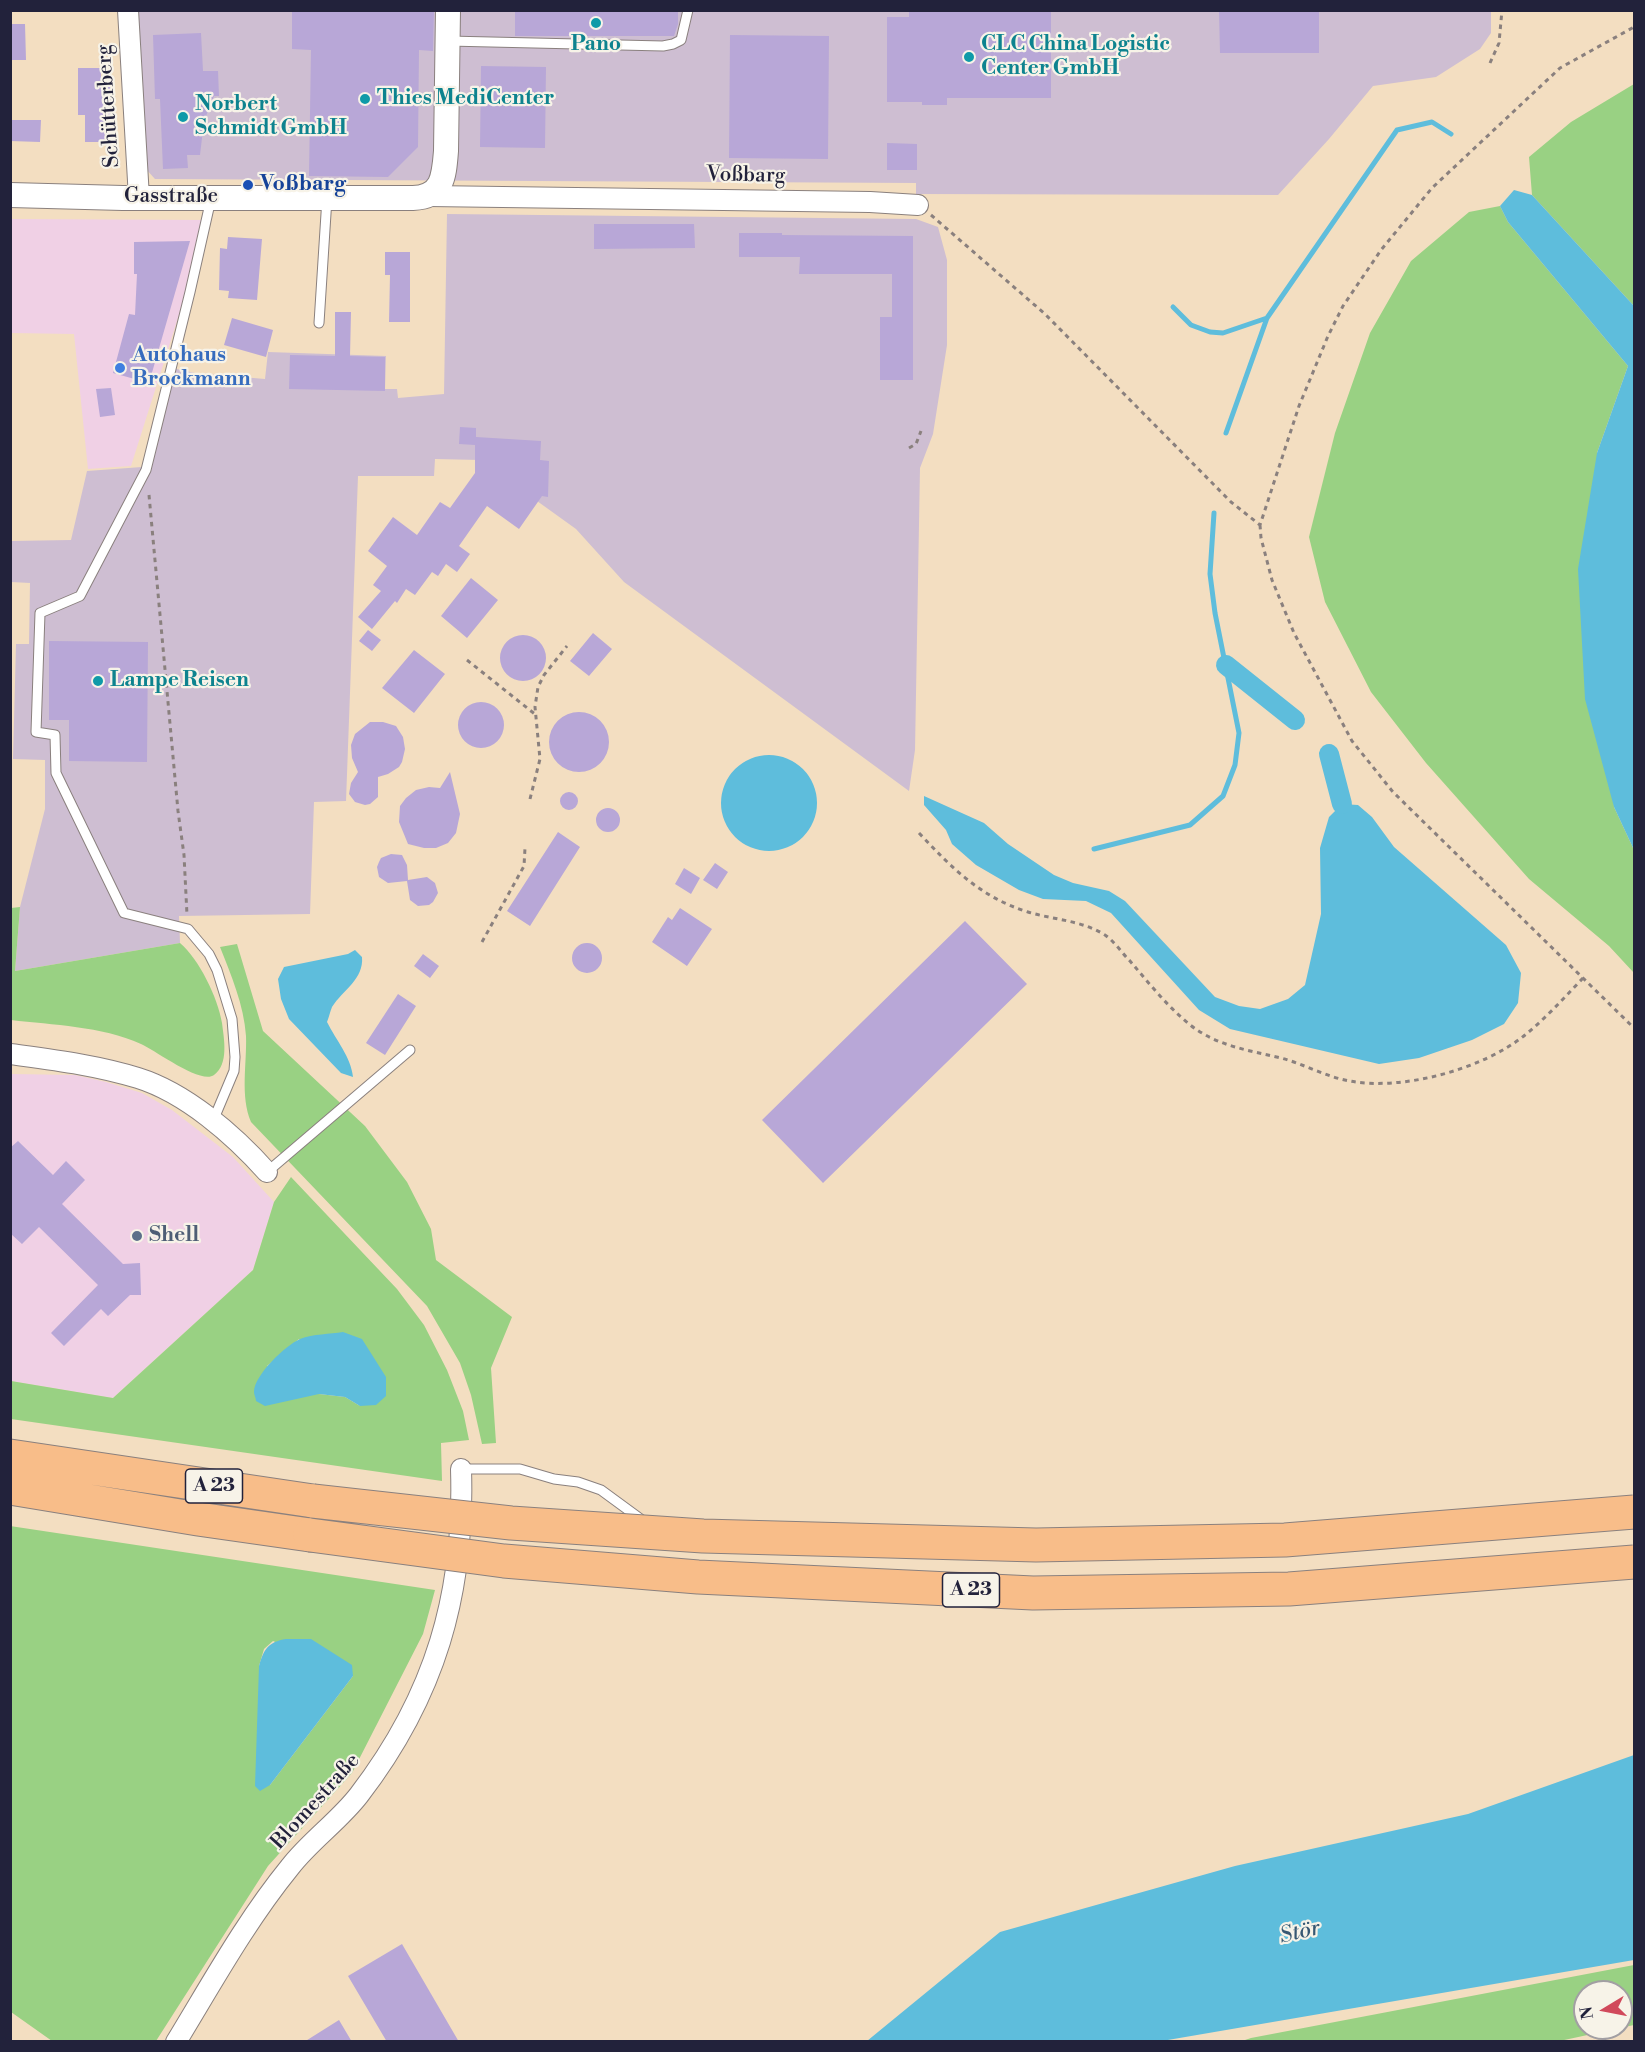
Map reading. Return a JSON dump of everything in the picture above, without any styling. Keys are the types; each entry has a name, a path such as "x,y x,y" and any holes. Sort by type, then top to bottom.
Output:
{"highway":[{"name":"A 23","path":"10,1456 313,1500 511,1523 703,1536 1036,1545 1285,1540 1635,1512"},
{"name":"A 23","path":"10,1488 198,1520 504,1561 675,1575 1033,1593 1289,1589 1635,1562"}],"street":[{"name":"Schütterberg","path":"128,10 139,198"},
{"path":"429,196 439,187 444,168 447,131 448,10"},
{"name":"Gasstraße","path":"10,195 139,198 413,198 429,196"},
{"name":"Voßbarg","path":"429,196 870,202 918,205"},
{"path":"10,1054 75,1062 140,1078 169,1092 213,1121 267,1172"},
{"name":"Blomestraße","path":"176,2042 232,1951 290,1866 357,1797 382,1763 428,1681 448,1616 461,1531 461,1469"}],"lane":[{"path":"448,41 663,46 681,40 688,10"},
{"path":"212,197 146,470 80,596 40,613 36,732 56,735 56,773 124,913 188,929 209,954 217,970 225,992 235,1036 236,1058 234,1071 213,1121"},
{"path":"320,322 327,198"},
{"path":"267,1172 411,1050"},
{"path":"461,1469 520,1469 602,1490 674,1545"},
{"path":"686,1545 721,1547"},
{"path":"1274,1551 1296,1550"}],"path":[{"path":"1490,63 1499,43 1502,10"},
{"path":"1635,27 1560,68 1432,188 1381,250 1343,306 1328,336 1299,406 1260,525 1272,579 1293,633 1352,741 1394,792 1635,1029"},
{"path":"918,205 942,223 1045,314 1231,502 1260,525"},
{"path":"909,448 916,444 921,431"},
{"path":"146,470 184,855 188,929"},
{"path":"530,799 540,759 536,715 538,687 544,675 567,646"},
{"path":"467,660 536,715"},
{"path":"919,833 955,872 980,890 1028,912 1072,921 1107,936 1175,1011 1203,1034 1220,1043 1282,1059 1350,1081 1375,1084 1403,1082 1476,1063 1524,1036 1583,978"},
{"path":"482,942 524,866 525,848"}],"shaded area":[{"path":"1491,10 1491,33 1480,49 1436,77 1373,86 1278,195 916,194 916,183 155,179 145,168 135,11"},
{"path":"447,214 916,219 938,227 947,260 947,345 933,434 920,468 915,750 909,791 624,582 576,529 480,460 435,459 434,476 358,476 346,801 314,802 310,914 179,916 180,943 15,971 20,907 45,809 45,760 13,759 16,644 29,644 30,583 11,582 11,541 71,540 87,471 142,467 172,368 195,373 265,379 268,352 386,356 385,389 397,389 398,398 444,394"},
{"name":"Autohaus Brockmann","path":"11,219 209,220 131,466 88,469 74,334 11,333"},
{"name":"Shell","path":"10,1074 75,1075 142,1093 172,1110 233,1157 274,1202 253,1270 113,1398 11,1381"}],"green space":[{"path":"1634,84 1634,306 1532,195 1529,157 1571,122"},
{"path":"1500,206 1508,222 1628,366 1597,453 1614,807 1634,850 1634,973 1609,946 1529,879 1426,763 1371,692 1325,602 1309,537 1335,433 1370,333 1411,261 1469,212"},
{"path":"20,907 15,971 180,943 201,969 220,1013 224,1036 224,1058 219,1070 208,1077 199,1075 178,1066 141,1044 110,1033 11,1020 11,908"},
{"path":"237,944 263,1031 365,1126 407,1182 431,1229 436,1260 512,1317 491,1368 496,1443 482,1444 471,1395 460,1363 427,1306 251,1122 245,1091 245,1024 236,990 220,947"},
{"path":"291,1177 397,1289 424,1325 447,1370 463,1411 469,1440 441,1443 442,1481 11,1419 11,1381 113,1398 253,1270 274,1202","holes":["299,1339 360,1406 345,1397 319,1394 267,1366"]},
{"path":"10,1526 435,1590 423,1634 352,1773 268,1866 156,2041 52,2041 11,2012","holes":["273,1641 353,1676 270,1785 259,1666 264,1649"]},
{"path":"1634,1965 1634,2025 1633,1980 1573,1980 1573,2038 1555,2042 1242,2041"}],"water":[{"path":"1514,190 1532,195 1634,306 1634,850 1614,807 1585,699 1578,569 1597,453 1628,366 1508,222 1500,206"},
{"path":"769,755 787,758 803,769 814,785 817,803 814,821 803,837 787,848 769,851 751,848 735,837 724,821 721,803 724,785 735,769 751,758"},
{"path":"924,796 984,823 1008,844 1054,875 1073,883 1109,891 1125,901 1215,997 1239,1006 1260,1009 1288,999 1305,985 1321,914 1320,848 1329,817 1342,804 1358,805 1372,817 1394,847 1506,945 1521,973 1518,1003 1504,1024 1472,1040 1419,1058 1379,1064 1230,1029 1199,1010 1111,913 1086,901 1043,899 1019,890 976,865 952,844 946,830 924,805"},
{"path":"355,950 362,957 360,972 332,1007 327,1022 346,1056 353,1077 341,1073 289,1019 281,999 278,979 284,967 348,954"},
{"path":"343,1332 362,1339 386,1377 386,1396 376,1405 360,1406 345,1397 319,1394 265,1406 256,1401 254,1392 259,1377 287,1347 305,1337"},
{"path":"286,1639 311,1639 352,1665 353,1676 270,1785 260,1791 255,1786 259,1666 271,1644"},
{"name":"Stör","path":"1634,1755 1634,1960 1162,2041 867,2041 1000,1932 1235,1866 1468,1814"}],"building":[{"name":"Thies MediCenter","path":"292,10 434,10 433,51 419,50 418,147 388,177 309,176 311,50 292,49"},
{"name":"Pano","path":"515,10 678,10 678,24 674,36 515,36"},
{"name":"CLC China Logistic Center GmbH","path":"909,10 1051,10 1051,98 947,98 947,105 887,102 887,17 909,17"},
{"name":"CLC China Logistic Center GmbH","path":"1219,10 1319,10 1319,53 1220,53"},
{"path":"10,24 25,24 26,60 10,60"},
{"name":"Norbert Schmidt GmbH","path":"201,33 203,71 218,71 219,96 214,96 204,121 200,155 187,155 188,168 163,169 160,99 155,99 153,35"},
{"path":"730,35 829,36 828,159 729,158"},
{"path":"481,66 546,67 545,148 480,147"},
{"path":"78,68 101,68 101,79 112,79 114,142 85,142 85,115 78,115"},
{"path":"10,120 41,120 40,142 10,141"},
{"path":"887,143 917,144 917,170 887,170"},
{"path":"594,224 694,224 695,248 594,249"},
{"path":"739,233 913,236 913,380 880,380 880,317 892,317 892,274 799,274 800,257 739,257"},
{"path":"228,237 262,239 257,300 228,298 229,291 219,290 220,248 227,249"},
{"path":"190,241 149,383 113,373 129,314 135,315 137,274 134,274 134,242"},
{"path":"385,252 410,252 410,322 389,322 390,275 385,275"},
{"path":"335,312 351,312 350,356 385,357 385,391 289,389 290,355 335,356"},
{"path":"232,318 273,330 266,357 224,345"},
{"path":"111,388 115,415 100,417 96,389"},
{"path":"460,427 476,428 476,437 541,441 540,460 549,461 548,497 542,496 519,529 487,506 459,546 470,554 457,572 446,564 438,576 432,572 415,595 406,589 397,603 395,601 372,629 358,617 381,591 373,585 387,566 368,551 393,517 417,535 440,502 450,508 475,473 475,445 459,444"},
{"path":"471,578 498,600 467,638 441,616"},
{"path":"368,630 381,640 372,651 359,641"},
{"path":"593,633 612,649 589,676 570,661"},
{"path":"523,635 539,642 546,658 539,674 523,681 507,674 500,658 507,642"},
{"name":"Lampe Reisen","path":"49,641 148,642 147,762 69,761 69,720 49,720"},
{"path":"414,650 445,674 414,713 382,688"},
{"path":"481,702 497,709 504,725 497,741 481,748 465,741 458,725 465,709"},
{"path":"573,712 585,712 596,717 604,725 609,742 607,754 596,767 585,772 573,772 562,767 554,759 549,748 549,736 554,725 562,717"},
{"path":"370,722 383,722 396,726 403,737 405,749 399,767 378,777 378,797 365,805 355,802 349,794 351,783 358,772 352,758 351,745 355,734"},
{"path":"450,772 460,814 456,833 448,843 436,848 408,844 399,822 400,806 416,790 429,787 440,788"},
{"path":"569,792 575,795 578,801 575,807 569,810 563,807 560,801 563,795"},
{"path":"608,808 617,811 620,820 617,829 608,832 599,829 596,820 599,811"},
{"path":"558,832 580,847 530,926 507,911"},
{"path":"391,854 402,855 407,865 408,880 427,877 435,883 438,893 433,902 429,905 418,906 410,900 407,881 388,883 379,877 377,867 381,858"},
{"path":"715,863 728,872 717,889 703,880"},
{"path":"684,868 700,878 691,894 675,884"},
{"path":"680,908 712,929 687,966 652,942 668,917 672,920"},
{"path":"965,921 1027,984 823,1183 762,1120"},
{"path":"587,943 598,947 602,958 598,969 587,973 576,969 572,958 576,947"},
{"path":"423,954 439,966 430,978 414,966"},
{"path":"398,994 416,1006 385,1055 366,1043"},
{"path":"18,1141 53,1175 66,1161 85,1180 62,1204 123,1264 140,1263 141,1295 130,1295 108,1316 101,1309 64,1346 51,1333 98,1285 39,1227 22,1244 10,1233 10,1148"},
{"path":"402,1944 459,2042 387,2042 348,1976"},
{"path":"339,2020 352,2042 304,2042"}],"waterway":[{"path":"1173,307 1191,325 1210,332 1223,333 1267,318 1397,130 1432,122 1451,134"},
{"path":"1226,433 1267,318"},
{"path":"1094,849 1190,825 1223,796 1235,765 1239,733 1215,613 1210,574 1214,513"},
{"path":"1226,665 1295,720"},
{"path":"1329,754 1342,804"}],"place":[{"name":"Pano","path":"596,23"},
{"name":"CLC China Logistic Center GmbH","path":"969,57"},
{"name":"Thies MediCenter","path":"365,99"},
{"name":"Norbert Schmidt GmbH","path":"183,117"},
{"name":"Voßbarg","path":"248,185"},
{"name":"Autohaus Brockmann","path":"120,368"},
{"name":"Lampe Reisen","path":"98,681"},
{"name":"Shell","path":"137,1236"}]}
